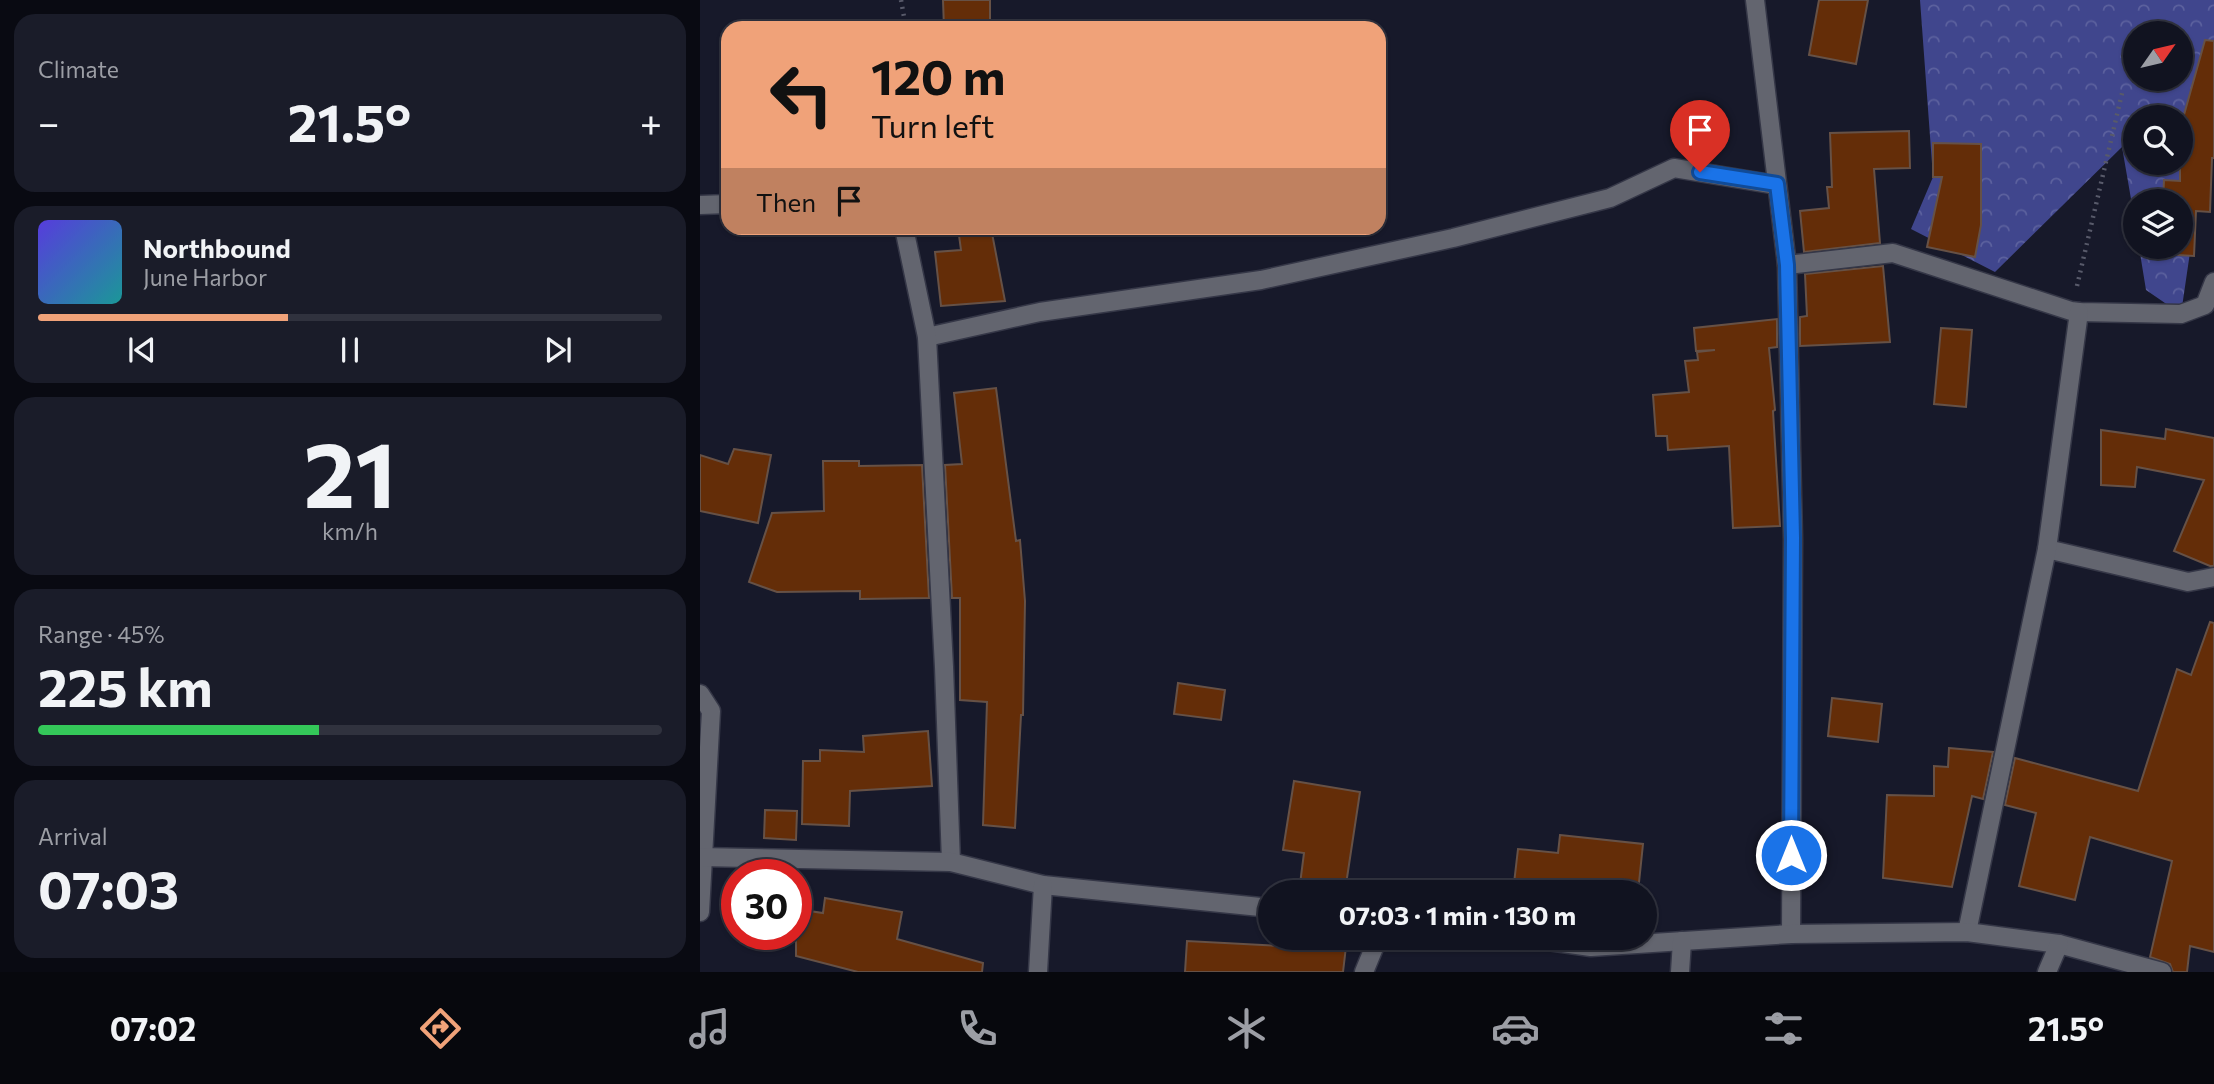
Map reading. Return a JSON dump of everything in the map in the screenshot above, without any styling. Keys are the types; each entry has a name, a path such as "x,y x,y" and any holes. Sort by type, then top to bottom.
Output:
{"street":[{"path":"1755,0 1787,265 1793,538 1791,934"},
{"path":"927,337 1040,312 1261,280 1453,238 1610,198 1674,167 1777,184"},
{"path":"700,205 721,204"},
{"path":"905,235 927,337 951,862"},
{"path":"1787,265 1893,253 2075,312 2181,314 2205,305 2214,282"},
{"path":"1967,932 2047,549 2075,312"},
{"path":"2047,549 2188,582 2214,577"},
{"path":"700,694 711,711 700,912"},
{"path":"701,857 951,862 1044,885 1258,907"},
{"path":"1038,972 1044,885"},
{"path":"1657,943 1791,934 1967,932 2059,944 2162,972"},
{"path":"1681,972 1682,941"},
{"path":"2047,972 2059,944"},
{"path":"1364,972 1373,950"}],"path":[{"path":"901,0 905,21"},
{"path":"2075,312 2123,89"}],"green space":[{"path":"1920,0 2214,0 2214,119 2208,129 2193,232 2193,189 2129,189 2127,175 2193,175 2193,105 2123,105 2123,153 2122,147 1995,272 1911,229 1933,177"},
{"path":"2141,259 2189,259 2181,314 2146,290"}],"building":[{"path":"943,0 990,0 990,21 944,21"},
{"path":"1819,0 1868,0 1856,64 1809,55"},
{"path":"2205,40 2214,41 2214,158 2210,212 2196,211 2194,256 2193,189 2164,189 2164,180 2180,181 2180,175 2193,175 2193,105 2187,105 2191,91 2193,91"},
{"path":"1909,131 1910,168 1874,169 1880,243 1804,252 1800,211 1829,208 1827,187 1832,187 1830,133"},
{"path":"1933,143 1981,144 1981,225 1975,257 1927,247 1942,177 1933,177"},
{"path":"959,235 992,235 1005,301 941,306 935,252 961,250"},
{"path":"1883,266 1890,342 1800,346 1800,317 1807,316 1805,274"},
{"path":"1777,319 1777,347 1769,348 1775,410 1780,526 1733,528 1729,446 1668,450 1667,436 1656,436 1653,395 1689,392 1685,361 1698,360 1697,352 1715,350 1696,351 1694,328"},
{"path":"1941,328 1972,330 1966,407 1934,404"},
{"path":"996,388 1016,541 1020,540 1025,601 1023,715 1015,828 983,825 987,702 960,700 960,598 952,598 945,465 962,464 954,393"},
{"path":"2166,429 2214,438 2214,566 2174,551 2204,480 2137,467 2135,487 2101,485 2101,430 2165,439"},
{"path":"734,449 771,455 758,523 700,511 700,455 728,464"},
{"path":"823,461 859,461 859,466 922,465 929,598 860,599 860,591 777,592 749,582 772,513 824,511"},
{"path":"2210,622 2214,623 2214,952 2190,946 2187,972 2173,972 2170,964 2150,957 2172,861 2090,837 2075,900 2019,886 2036,813 2005,805 2015,758 2138,791 2177,669 2191,675"},
{"path":"1178,683 1225,690 1221,720 1174,714"},
{"path":"1832,698 1882,704 1878,742 1828,736"},
{"path":"928,731 932,786 850,791 849,826 802,824 803,761 820,761 820,750 864,752 863,736"},
{"path":"1949,748 1993,752 1983,799 1972,796 1952,887 1883,878 1887,795 1934,796 1934,766 1948,767"},
{"path":"1294,781 1360,792 1347,880 1301,880 1304,853 1283,850"},
{"path":"765,810 797,811 796,840 764,838"},
{"path":"1560,835 1643,844 1639,880 1514,880 1518,849 1558,853"},
{"path":"825,898 902,912 897,939 983,963 982,972 858,972 796,956 796,950 812,950 812,911 823,913"},
{"path":"1187,941 1258,945 1258,950 1346,950 1343,972 1185,972"}],"route":[{"path":"1700,172 1777,184 1787,265 1793,538 1791,855"}]}
